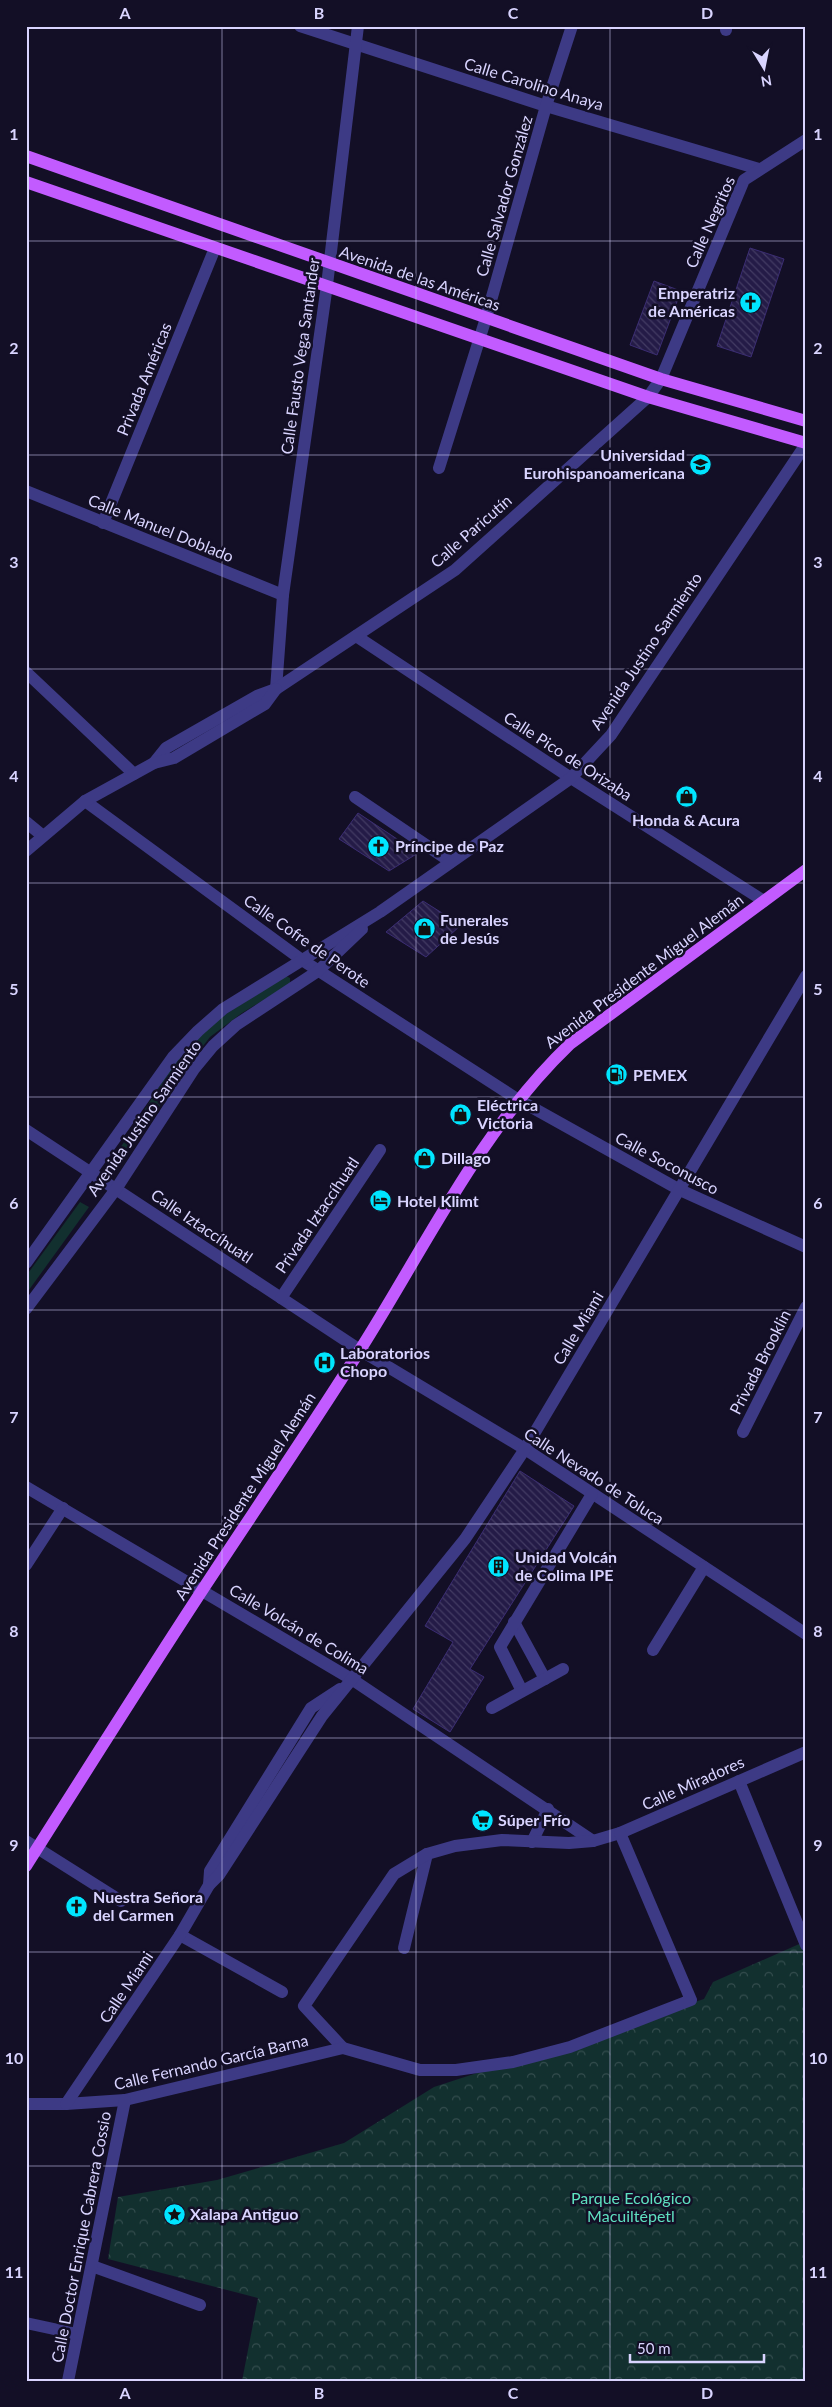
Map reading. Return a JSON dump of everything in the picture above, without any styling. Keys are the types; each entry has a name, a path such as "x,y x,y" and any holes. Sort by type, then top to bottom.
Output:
{"main road":[{"name":"Avenida de las Américas","path":"26,156 661,379 806,422"},
{"path":"26,182 648,397 806,444"},
{"name":"Avenida Presidente Miguel Alemán","path":"26,1866 360,1350 492,1134 517,1099 570,1044 806,870"}],"street":[{"name":"Calle Carolino Anaya","path":"300,26 546,106 759,169"},
{"name":"Calle Fausto Vega Santander","path":"276,689 283,595 327,285 358,26"},
{"name":"Calle Salvador González","path":"439,468 478,338 486,318 546,106 572,26"},
{"name":"Calle Negritos","path":"648,397 661,379 744,180 806,140"},
{"name":"Privada Américas","path":"103,523 215,248"},
{"name":"Calle Paricutín","path":"26,851 85,801 154,763 174,758 266,704 276,689 455,570 648,397"},
{"name":"Avenida Justino Sarmiento","path":"26,1263 173,1057 198,1030 223,1009 380,912 571,778 611,735 806,444"},
{"name":"Calle Manuel Doblado","path":"26,491 283,595"},
{"name":"Calle Pico de Orizaba","path":"356,636 571,778 764,901"},
{"path":"26,672 134,774"},
{"path":"355,797 451,862"},
{"name":"Calle Cofre de Perote","path":"85,801 302,960 517,1099"},
{"path":"26,822 43,836"},
{"name":"Avenida Justino Sarmiento","path":"26,1309 116,1189 194,1070 213,1046 236,1025 318,971 380,912"},
{"name":"Calle Miami","path":"66,2104 180,1935 209,1885 219,1875 322,1716 465,1539 525,1449 806,976"},
{"name":"Calle Soconusco","path":"517,1099 680,1190 806,1247"},
{"name":"Calle Iztaccíhuatl","path":"26,1130 360,1350"},
{"name":"Privada Iztaccíhuatl","path":"281,1298 380,1150"},
{"name":"Privada Brooklin","path":"743,1432 806,1307"},
{"name":"Calle Nevado de Toluca","path":"360,1350 525,1449 806,1634"},
{"name":"Calle Volcán de Colima","path":"26,1487 353,1680 548,1809 592,1841"},
{"path":"522,1691 500,1647 592,1494"},
{"path":"26,1565 63,1508"},
{"path":"653,1650 704,1567"},
{"path":"514,1622 545,1679"},
{"path":"492,1708 563,1669"},
{"name":"Calle Miradores","path":"342,2048 304,2006 394,1874 427,1854 456,1846 502,1840 569,1843 592,1841 620,1833 806,1752"},
{"path":"739,1781 806,1946"},
{"path":"532,1842 548,1809"},
{"path":"342,2048 420,2070 456,2070 513,2062 570,2047 691,2000 620,1833"},
{"path":"26,1841 121,1901"},
{"path":"404,1948 427,1854"},
{"path":"180,1935 282,1992"},
{"name":"Calle Fernando García Barna","path":"26,2104 66,2104 125,2100 342,2048"},
{"name":"Calle Doctor Enrique Cabrera Cossio","path":"68,2381 125,2100"},
{"path":"92,2266 200,2305"},
{"path":"26,2323 77,2334"}],"green space":[{"path":"286,976 290,978 290,984 242,1013 210,1037 186,1068 115,1171 108,1167 177,1059 204,1028"},
{"path":"80,1202 89,1207 26,1294 26,1276"},
{"name":"Parque Ecológico Macuiltépetl","path":"806,1941 806,2381 242,2381 258,2298 108,2259 118,2197 217,2180 344,2143 434,2087 704,1999 713,1982"}],"building":[{"name":"Emperatriz de Américas","path":"750,248 784,259 751,357 717,346"},
{"path":"654,281 681,291 657,355 630,345"},
{"name":"Príncipe de Paz","path":"358,813 418,853 389,871 339,839"},
{"name":"Funerales de Jesús","path":"423,901 461,925 426,957 386,932"},
{"name":"Unidad Volcán de Colima IPE","path":"520,1471 574,1506 470,1669 484,1677 450,1732 413,1709 453,1642 425,1626"}],"place":[{"name":"Emperatriz de Américas","path":"751,302"},
{"name":"Universidad Eurohispanoamericana","path":"701,464"},
{"name":"Honda & Acura","path":"686,796"},
{"name":"Príncipe de Paz","path":"379,846"},
{"name":"Funerales de Jesús","path":"424,929"},
{"name":"PEMEX","path":"617,1075"},
{"name":"Eléctrica Victoria","path":"461,1114"},
{"name":"Dillago","path":"425,1158"},
{"name":"Hotel Klimt","path":"381,1201"},
{"name":"Laboratorios Chopo","path":"324,1362"},
{"name":"Unidad Volcán de Colima IPE","path":"499,1566"},
{"name":"Súper Frío","path":"482,1820"},
{"name":"Nuestra Señora del Carmen","path":"77,1906"},
{"name":"Xalapa Antiguo","path":"174,2214"}]}
